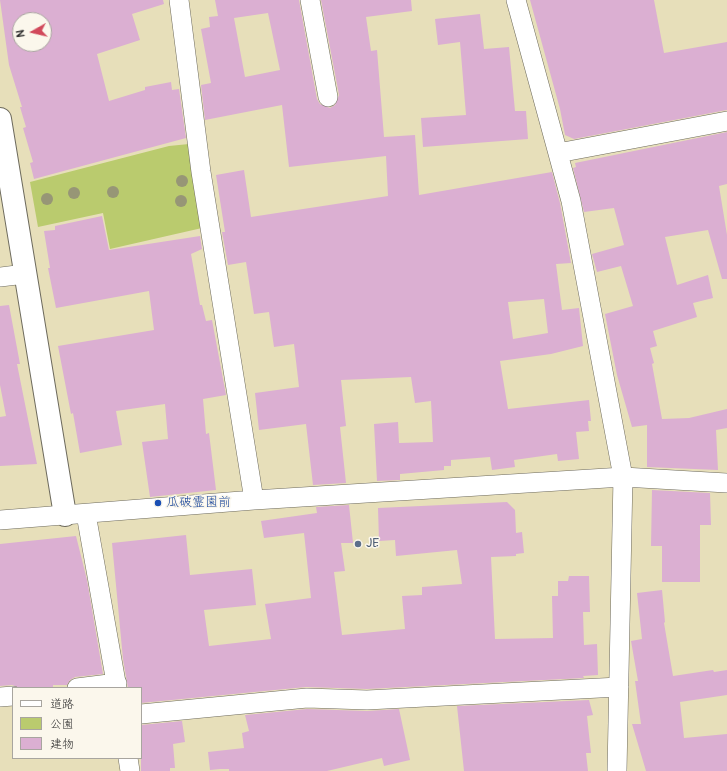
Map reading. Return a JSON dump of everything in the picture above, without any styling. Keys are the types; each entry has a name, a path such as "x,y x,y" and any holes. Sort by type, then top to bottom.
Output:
{"street":[{"path":"179,0 201,172 254,500"},
{"path":"310,0 328,97"},
{"path":"516,0 571,202 623,477 617,771"},
{"path":"0,121 25,274 75,515 117,686 96,687"},
{"path":"558,153 727,121"},
{"path":"0,277 25,274"},
{"path":"0,520 254,500 623,477 727,484"},
{"path":"142,714 307,698 367,700 619,687"},
{"path":"0,697 12,696"},
{"path":"128,759 130,771"}],"green space":[{"path":"189,144 202,228 110,249 103,213 38,227 30,182 169,146"}],"building":[{"path":"0,0 163,0 164,4 132,14 140,40 97,54 109,101 145,90 145,87 171,82 172,90 179,89 186,138 34,179 30,163 33,162 23,128 26,127 20,107 22,107 9,65"},
{"path":"215,0 299,0 317,99 320,104 330,108 335,105 339,95 321,0 411,0 412,11 366,17 371,51 377,50 384,137 415,135 419,195 552,172 560,203 571,263 556,264 562,310 579,308 583,346 551,354 500,361 508,409 589,400 591,421 588,421 589,431 576,432 579,459 558,461 557,454 514,460 515,467 492,470 490,457 451,460 451,466 444,466 444,470 400,474 400,480 377,481 374,424 398,422 399,443 433,442 431,401 415,403 411,377 341,380 346,426 340,427 346,483 313,485 306,424 259,430 255,393 299,387 294,344 274,347 269,312 254,314 246,262 228,265 222,232 225,232 216,175 244,170 251,217 388,196 386,156 289,167 282,105 205,120 201,85 211,83 201,29 210,27 209,17 218,16","holes":["268,13 280,70 245,77 234,18","544,299 548,333 513,339 508,302"]},
{"path":"530,0 654,0 664,53 727,42 727,110 574,139 565,135 560,109"},
{"path":"480,14 484,49 509,47 515,111 526,111 528,139 423,147 421,118 466,115 460,42 438,45 435,19"},
{"path":"727,132 727,184 719,186 727,235 727,279 722,279 708,230 665,237 677,285 708,275 713,298 693,303 697,317 653,331 657,346 650,348 654,363 652,364 662,419 689,418 727,409 727,428 716,430 718,470 647,467 647,425 632,427 617,375 605,314 633,306 621,266 597,272 592,254 624,245 614,208 584,212 573,168 576,167 575,163"},
{"path":"102,216 109,250 200,236 202,249 191,254 200,305 202,305 206,321 212,320 226,395 203,399 206,434 209,433 216,490 150,497 142,442 168,439 165,404 116,411 122,445 80,453 58,346 154,330 149,291 56,308 48,268 50,268 44,231 55,230 55,226"},
{"path":"9,305 20,364 17,364 37,464 0,466 0,417 6,416 0,385 0,306"},
{"path":"652,490 710,493 711,525 700,525 700,582 662,582 662,546 651,546"},
{"path":"507,502 515,510 516,533 522,532 524,553 516,554 516,556 491,557 495,639 553,638 552,596 558,596 558,581 568,581 569,576 589,576 590,612 583,612 584,645 597,644 598,675 583,676 584,678 367,689 306,687 142,703 142,687 128,687 123,659 112,543 186,535 190,575 252,569 256,605 204,610 209,646 271,639 265,604 311,598 304,533 264,538 261,521 317,513 316,507 349,505 353,543 341,543 345,571 334,572 342,635 405,629 402,596 422,595 422,587 462,584 457,550 396,556 395,540 379,541 378,508"},
{"path":"76,536 87,580 103,674 75,677 70,680 67,685 53,685 53,687 17,687 12,685 0,686 0,544"},
{"path":"662,590 664,623 673,676 713,670 714,672 727,670 727,695 680,702 684,738 727,734 727,771 646,771 632,724 641,724 635,681 638,681 631,641 642,639 637,593"},
{"path":"589,700 593,715 587,716 591,753 586,753 588,771 464,771 457,706"},
{"path":"307,709 367,711 399,709 410,760 384,766 382,758 327,771 210,770 208,752 244,748 242,733 249,731 245,715"},
{"path":"182,721 185,742 173,744 175,768 170,768 170,771 141,771 142,725"}],"place":[{"name":"瓜破霊園前","path":"158,503"},
{"name":"JE","path":"358,544"}]}
